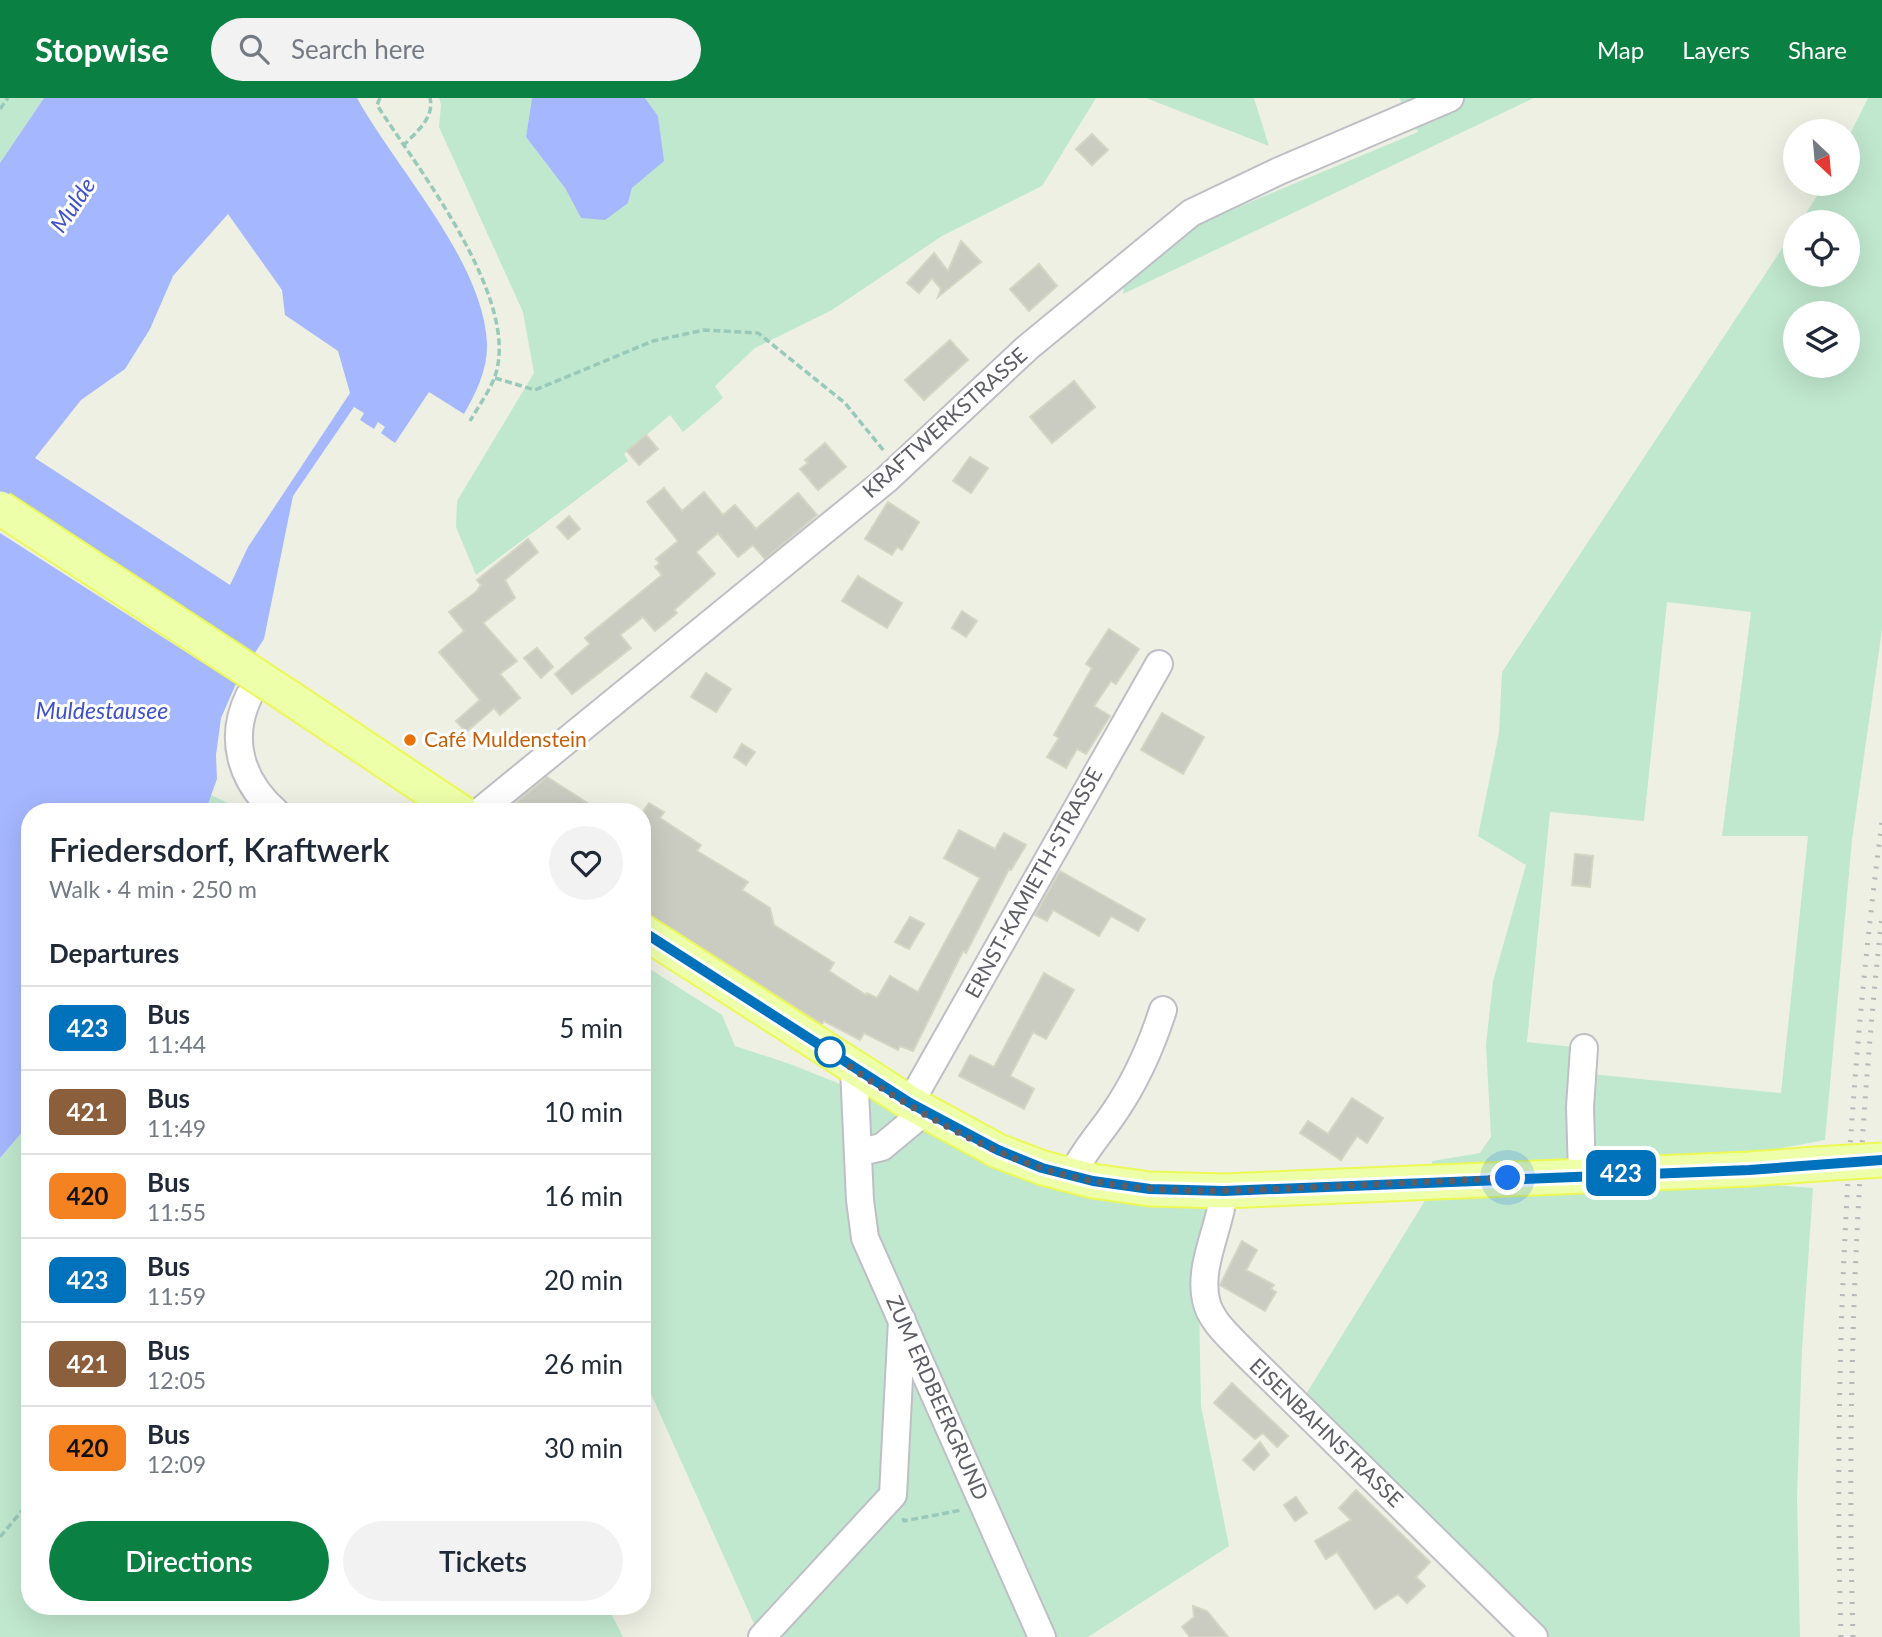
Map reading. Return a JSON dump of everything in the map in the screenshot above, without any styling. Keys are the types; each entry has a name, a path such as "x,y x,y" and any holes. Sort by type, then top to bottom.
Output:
{"main road":[{"path":"0,508 448,803"},
{"path":"651,937 917,1108 998,1150 1071,1177 1150,1189 1224,1191 1582,1174 1749,1170 1882,1160"}],"street":[{"name":"KRAFTWERKSTRASSE","path":"490,803 898,468 1027,348 1191,213 1279,171 1450,98"},
{"name":"ERNST-KAMIETH-STRASSE","path":"917,1108 1160,664"},
{"path":"249,696 240,714 237,736 240,758 247,778 266,803"},
{"path":"1071,1177 1079,1159 1134,1080 1153,1043 1163,1010"},
{"path":"1582,1174 1580,1107 1584,1048"},
{"name":"ZUM ERDBEERGRUND","path":"854,1068 860,1152 860,1200 865,1238 902,1315 1042,1637"},
{"path":"860,1152 882,1147 917,1108"},
{"name":"EISENBAHNSTRASSE","path":"1224,1191 1205,1285 1206,1301 1214,1318 1245,1353 1534,1637"},
{"path":"762,1637 893,1494 902,1315"}],"path":[{"path":"0,109 8,98"},
{"path":"378,98 377,105 468,247 489,290 499,338 495,378 470,421"},
{"path":"403,146 424,124 432,106 430,98"},
{"path":"495,378 535,390 653,341 704,330 758,333 845,403 898,468"},
{"path":"893,1494 904,1521 984,1506"},
{"path":"0,1536 21,1512"}],"green space":[{"path":"0,98 44,98 0,163"},
{"path":"439,98 532,98 526,137 565,188 581,218 628,203 632,188 663,161 658,116 645,98 1096,98 1042,186 942,236 832,310 755,348 715,386 723,398 683,432 670,415 624,454 628,461 476,575 456,527 457,501 534,373 523,312 439,127"},
{"path":"1146,98 1254,98 1269,146"},
{"path":"1399,98 1534,98 1123,294 1125,278 1205,221 1418,132"},
{"path":"1868,98 1882,98 1882,630 1852,840 1825,1140 1777,1149 1761,1155 1432,1171 1432,1161 1480,1153 1491,1137 1486,1045 1493,981 1526,865 1478,836 1499,733 1502,672 1783,247 1783,287 1860,287 1860,210 1808,210 1817,196 1860,196 1860,119 1858,119","holes":["1667,602 1751,612 1722,836 1808,836 1781,1093 1591,1074 1593,1049 1527,1042 1550,812 1644,821"]},
{"path":"209,794 228,803 207,803"},
{"path":"651,970 722,1015 735,1046 790,1064 1139,1203 1210,1207 1199,1302 1201,1406 1229,1546 1088,1637 760,1637 651,1394"},
{"path":"21,1134 21,1615 612,1615 623,1637 0,1637 0,1158"},
{"path":"1760,1184 1813,1188 1802,1350 1797,1496 1800,1637 1547,1637 1306,1394 1426,1199"}],"water":[{"path":"44,98 357,98 455,248 471,280 482,312 487,343 487,353 477,389 464,414 429,392 395,443 381,433 385,427 378,422 374,429 360,420 364,413 354,407 293,496 264,639 239,677 221,718 216,755 217,779 208,803 21,803 21,1134 0,1158 0,163","holes":["228,214 282,290 285,315 338,351 350,393 248,547 230,585 35,458 81,400 125,369 150,329 173,276"]},
{"path":"532,98 645,98 658,116 664,161 632,188 628,203 605,220 581,218 565,188 526,137"}],"pier":[{"path":"0,520 243,678 239,686 0,533"}],"building":[{"path":"1092,134 1108,150 1092,165 1076,149"},
{"path":"961,241 981,262 938,297 941,289 932,278 919,293 907,283 934,253 948,271"},
{"path":"1039,264 1057,286 1029,311 1010,289"},
{"path":"950,340 968,360 924,400 905,380"},
{"path":"1074,381 1095,407 1052,443 1030,417"},
{"path":"646,435 658,449 639,465 627,451"},
{"path":"825,443 846,467 818,490 800,469 808,463 805,460"},
{"path":"970,457 988,468 971,493 953,481"},
{"path":"664,488 682,511 704,492 723,515 735,505 756,529 798,493 817,515 765,559 753,545 738,557 718,533 696,552 715,574 674,610 677,613 655,631 643,617 620,635 631,648 572,694 555,674 590,644 585,638 662,575 655,567 660,563 656,559 678,541 647,502"},
{"path":"888,502 919,522 902,550 897,547 892,555 865,539"},
{"path":"569,516 580,529 568,539 557,527"},
{"path":"528,539 538,552 505,580 515,598 483,623 517,661 500,674 520,698 500,715 494,708 466,732 456,721 480,700 439,652 464,631 449,612 476,592 481,585 477,580"},
{"path":"858,576 902,603 887,628 842,601"},
{"path":"962,611 977,621 966,637 952,628"},
{"path":"1109,629 1139,649 1116,684 1111,681 1094,706 1110,716 1086,754 1077,749 1066,768 1047,757 1059,738 1054,735 1092,668 1086,664"},
{"path":"537,648 553,667 541,678 524,658"},
{"path":"706,673 731,689 716,712 691,697"},
{"path":"1162,713 1204,737 1183,774 1141,750"},
{"path":"742,744 755,752 746,765 734,757"},
{"path":"547,777 588,803 516,803"},
{"path":"651,804 664,812 660,818 701,845 697,851 748,882 742,890 770,908 774,925 834,963 829,971 866,995 867,993 877,998 890,976 918,992 980,878 944,858 959,830 995,849 1004,833 1026,845 1011,870 1009,869 966,953 963,951 913,1051 900,1046 898,1050 864,1033 860,1040 824,1021 822,1024 651,916"},
{"path":"1575,854 1593,856 1590,887 1572,885"},
{"path":"1060,871 1145,919 1138,931 1111,916 1099,936 1053,910 1047,921 1035,915"},
{"path":"910,917 924,924 909,949 895,942"},
{"path":"1044,973 1074,990 1046,1039 1033,1032 1010,1076 1034,1089 1024,1109 959,1076 970,1055 994,1067"},
{"path":"1352,1098 1383,1118 1367,1143 1357,1136 1341,1160 1300,1133 1308,1121 1328,1134"},
{"path":"1242,1241 1257,1250 1246,1270 1274,1285 1271,1289 1276,1292 1265,1311 1220,1285"},
{"path":"1232,1383 1288,1436 1277,1447 1263,1433 1255,1439 1214,1403"},
{"path":"1260,1442 1269,1455 1254,1470 1243,1460"},
{"path":"1356,1490 1430,1562 1416,1577 1425,1586 1407,1603 1398,1594 1375,1609 1337,1552 1326,1559 1315,1541 1351,1520 1339,1508"},
{"path":"1296,1497 1307,1513 1295,1521 1284,1505"},
{"path":"1193,1606 1207,1611 1228,1637 1190,1637 1182,1627 1194,1617"}],"railway":[{"path":"1841,1637 1839,1433 1845,1228 1860,1024 1882,821"},
{"path":"1853,1637 1851,1456 1855,1275 1866,1095 1882,915"}],"bus line":[{"name":"423","path":"651,937 948,1126 1022,1161 1071,1177 1093,1181 1127,1187 1199,1192 1582,1174 1749,1170 1882,1160"}],"place":[{"name":"Café Muldenstein","path":"410,740"}],"route":[{"path":"830,1052 948,1126 1022,1161 1071,1177 1127,1187 1199,1192 1508,1178"}],"water label":[{"name":"Mulde","path":"73,205"},
{"name":"Muldestausee","path":"102,711"}]}
